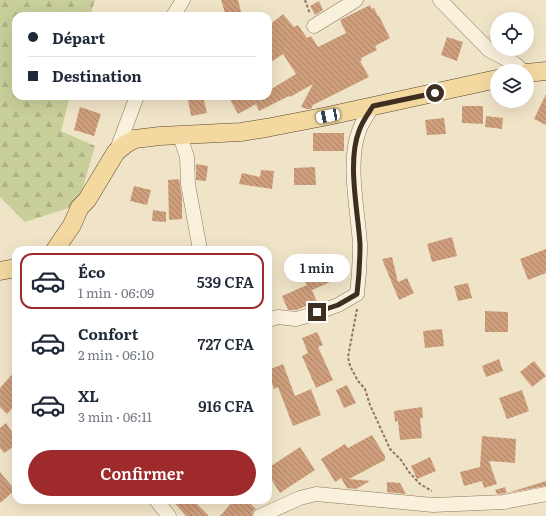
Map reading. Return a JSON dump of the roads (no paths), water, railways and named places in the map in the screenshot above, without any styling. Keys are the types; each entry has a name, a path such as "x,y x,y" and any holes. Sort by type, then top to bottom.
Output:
{"main road":[{"path":"534,72 546,71"},
{"path":"58,246 72,225 80,207 87,200 116,152 135,139 160,136 242,132 490,81"},
{"path":"0,271 12,269"}],"street":[{"path":"176,12 183,0"},
{"path":"314,26 356,0"},
{"path":"440,0 489,50 516,64"},
{"path":"116,152 136,100"},
{"path":"272,319 278,317 296,319 307,316 338,305 357,294 360,245 354,168 356,143 359,130 373,106"},
{"path":"180,136 187,157 188,184 199,246"},
{"path":"260,516 300,498 316,494 433,505 504,502 546,494"},
{"path":"159,504 169,516"}]}
